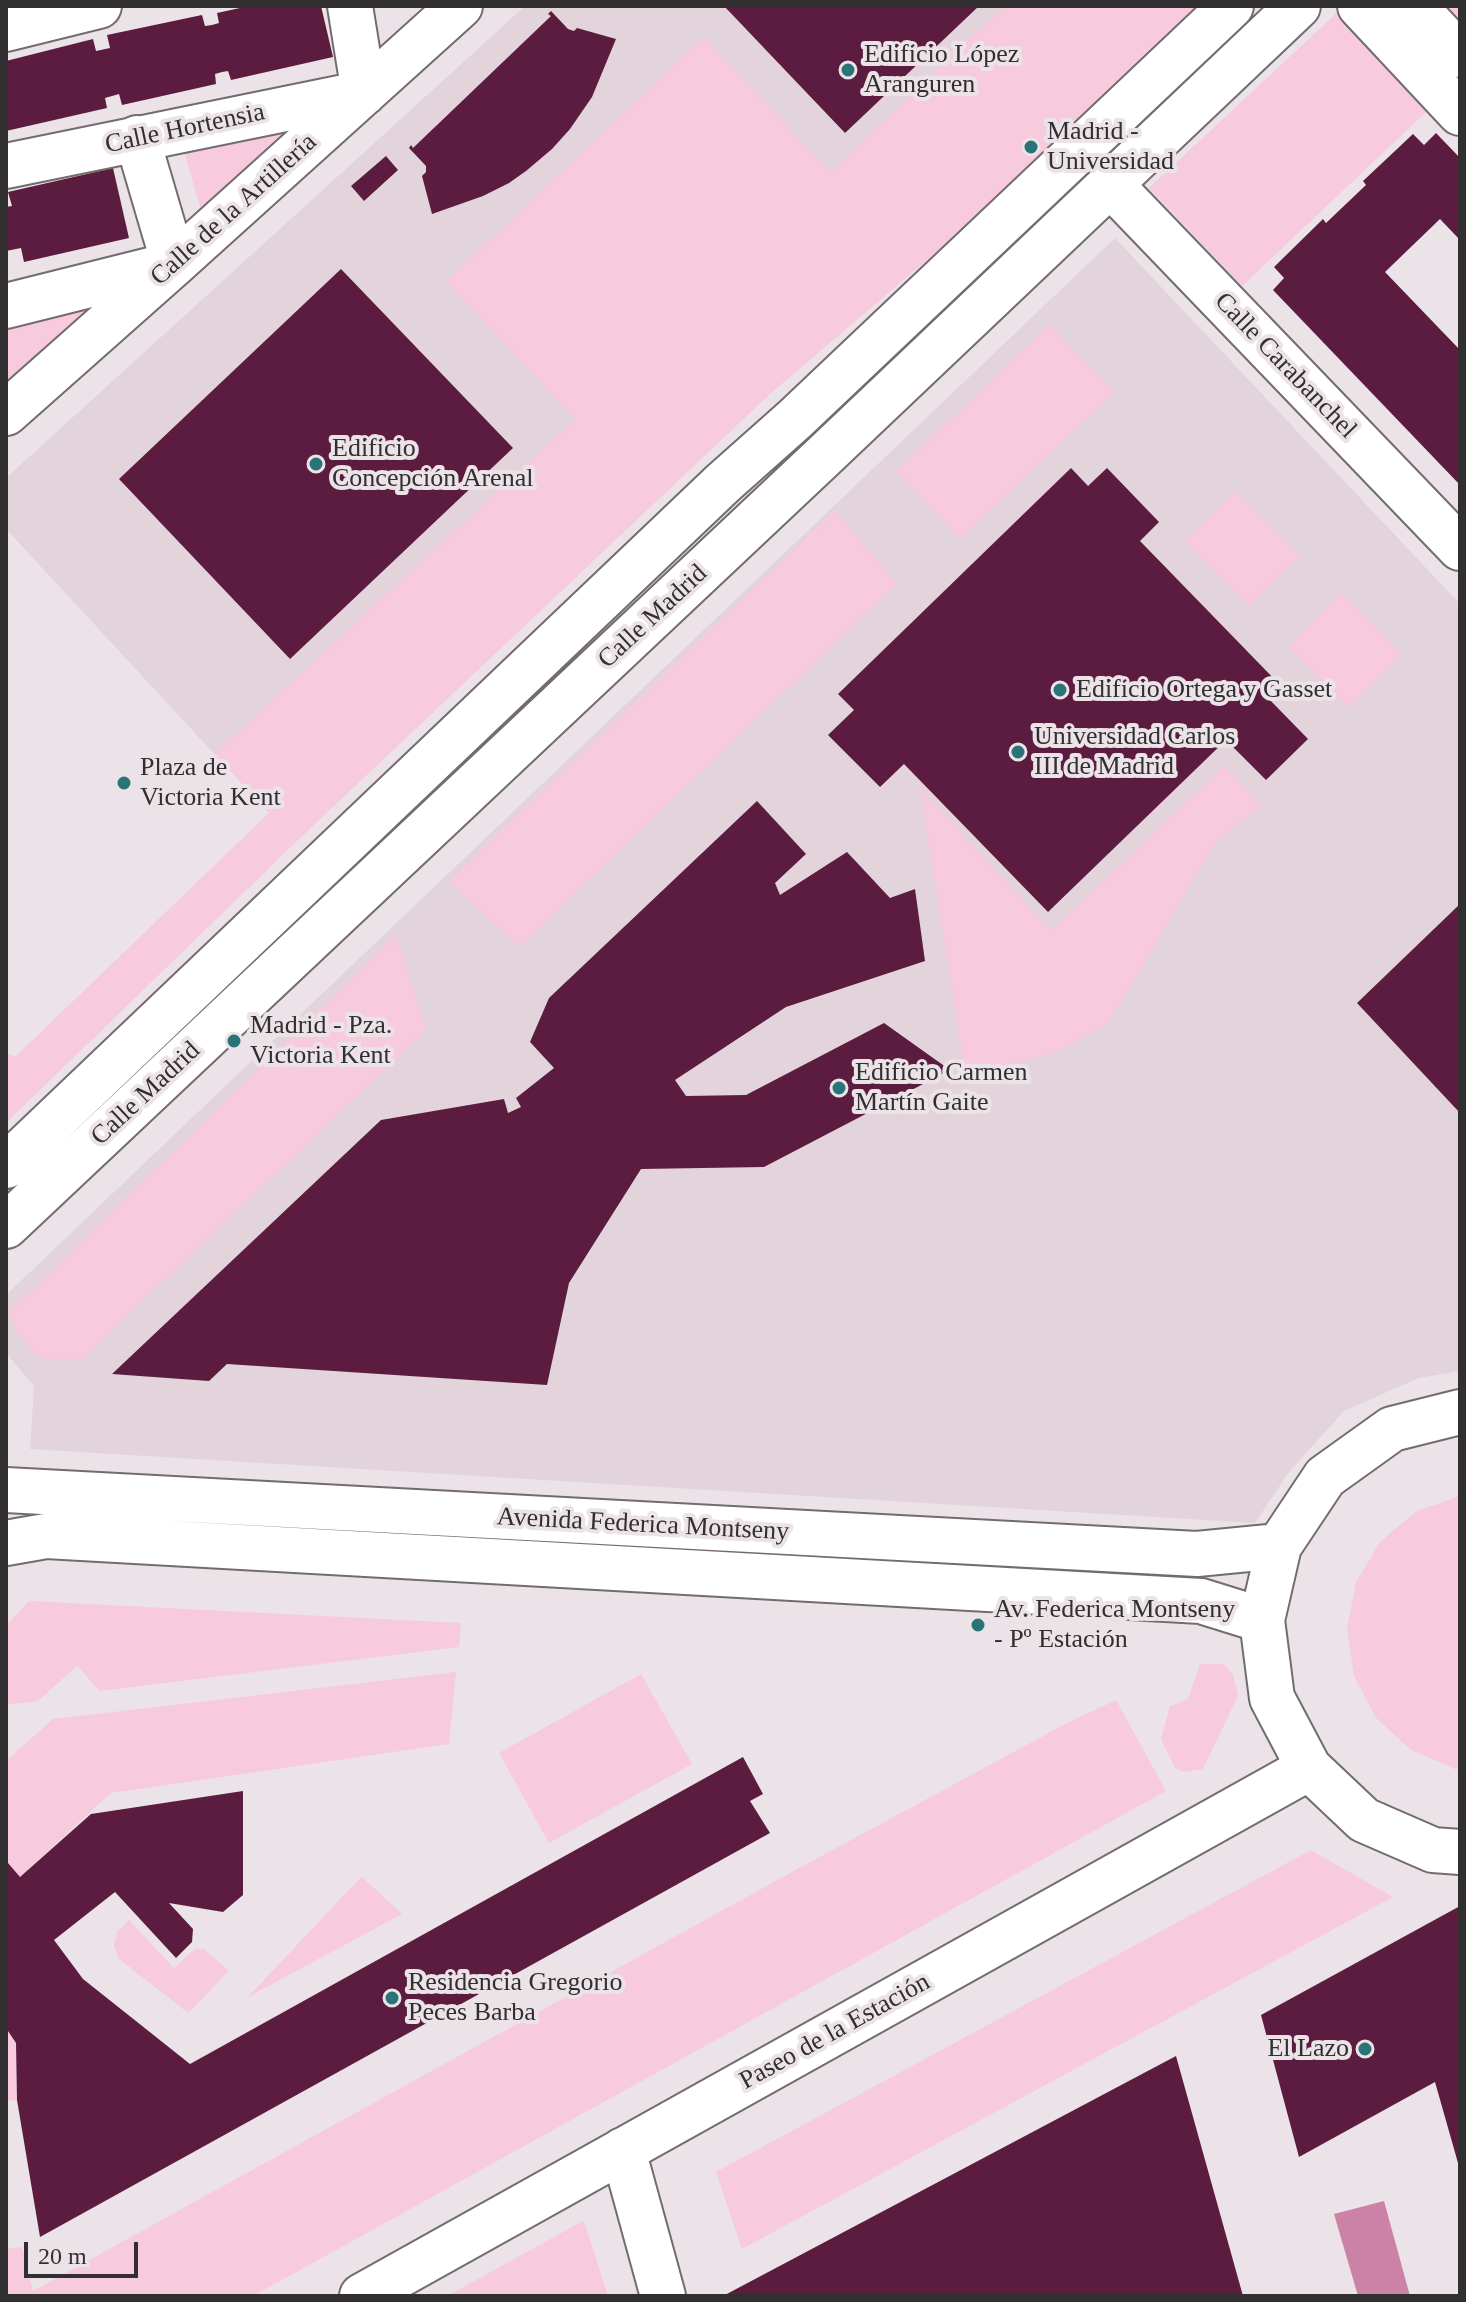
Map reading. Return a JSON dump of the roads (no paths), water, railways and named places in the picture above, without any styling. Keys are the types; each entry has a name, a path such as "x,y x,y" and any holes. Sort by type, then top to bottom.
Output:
{"street":[{"path":"6,29 99,6"},
{"path":"350,6 364,93"},
{"name":"Calle de la Artillería","path":"6,413 460,6"},
{"name":"Calle Madrid","path":"6,1166 723,483 795,419 1231,6"},
{"name":"Calle Madrid","path":"6,1226 1298,6"},
{"path":"1360,6 1460,113"},
{"path":"1414,6 1460,55"},
{"name":"Calle Hortensia","path":"6,166 364,93"},
{"path":"6,306 174,264 137,138"},
{"name":"Calle Carabanchel","path":"1110,184 1460,548"},
{"path":"1460,1412 1392,1429 1325,1477 1279,1546 1262,1620 1272,1698 1309,1768 1364,1820 1433,1850 1460,1852"},
{"name":"Avenida Federica Montseny","path":"6,1490 1197,1554 1279,1546"},
{"name":"Avenida Federica Montseny","path":"6,1543 46,1536 1201,1601 1262,1620"},
{"name":"Paseo de la Estación","path":"362,2296 1309,1768"},
{"path":"623,2150 663,2296"}],"place":[{"name":"Edificio López Aranguren","path":"848,70"},
{"name":"Madrid - Universidad","path":"1031,147"},
{"name":"Edificio Concepción Arenal","path":"316,464"},
{"name":"Edificio Ortega y Gasset","path":"1060,690"},
{"name":"Universidad Carlos III de Madrid","path":"1018,752"},
{"name":"Plaza de Victoria Kent","path":"124,783"},
{"name":"Madrid - Pza. Victoria Kent","path":"234,1041"},
{"name":"Edificio Carmen Martín Gaite","path":"839,1088"},
{"name":"Av. Federica Montseny - Pº Estación","path":"978,1625"},
{"name":"Residencia Gregorio Peces Barba","path":"392,1998"},
{"name":"El Lazo","path":"1365,2049"}]}
